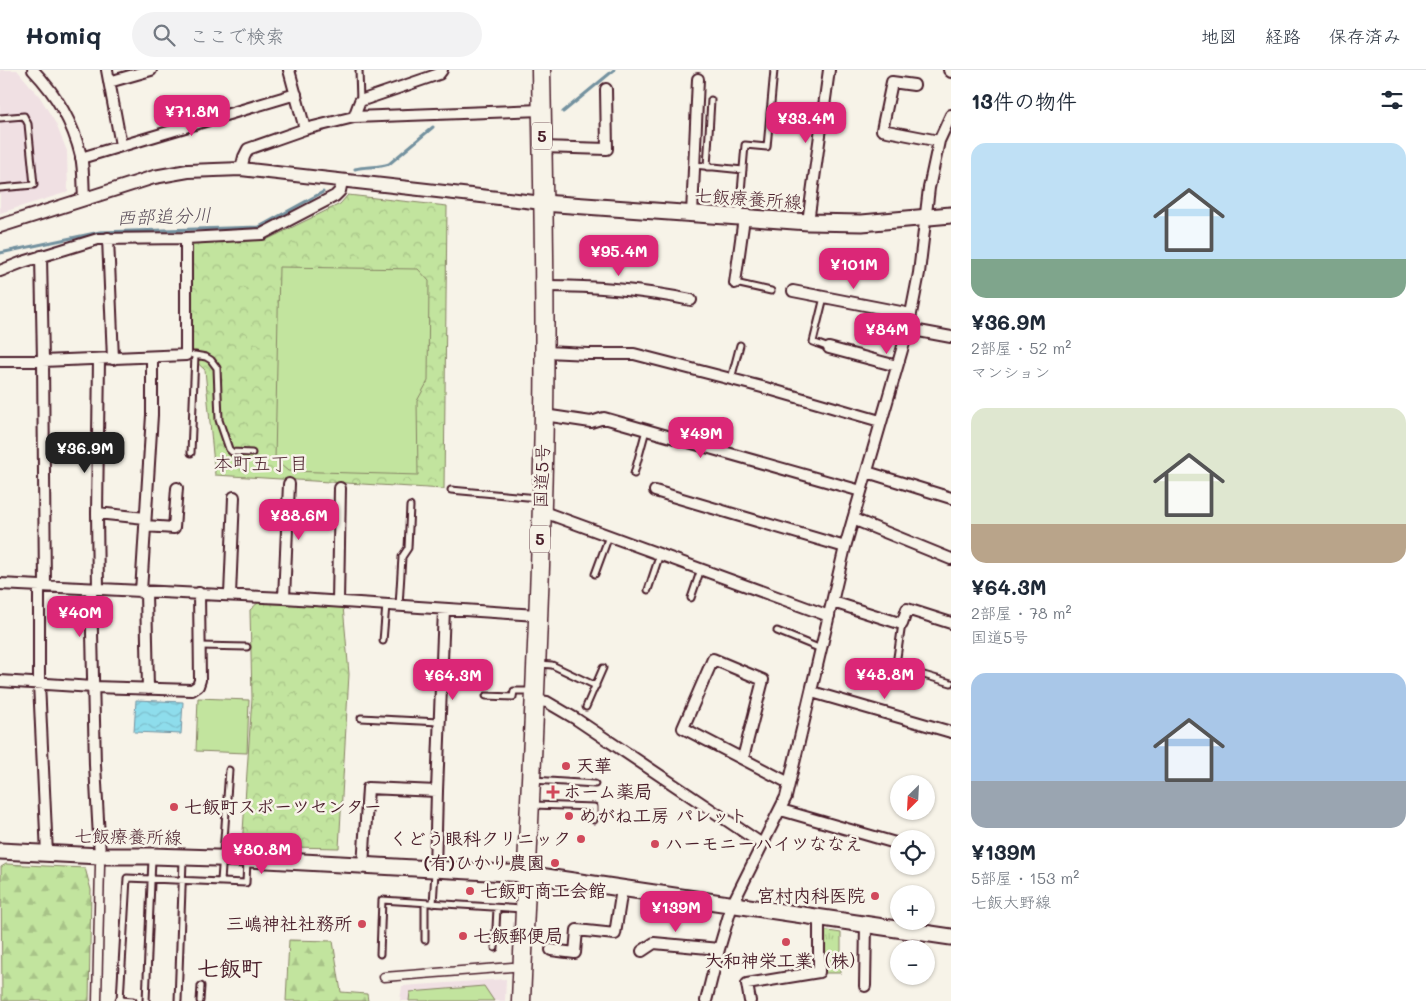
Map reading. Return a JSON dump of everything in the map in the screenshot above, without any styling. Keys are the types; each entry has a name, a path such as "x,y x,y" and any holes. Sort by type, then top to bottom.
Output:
{"highway":[{"name":"国道5号","path":"521,1001 544,415 545,352 541,70"}],"main road":[{"name":"七飯療養所線","path":"543,203 808,222 862,223 951,215"},
{"name":"七飯療養所線","path":"0,851 100,860 152,856 224,858 526,874 622,890 950,934"}],"street":[{"path":"33,70 58,99 70,122 81,158 84,199"},
{"path":"107,70 121,145"},
{"path":"109,82 150,70"},
{"path":"289,70 306,129"},
{"path":"354,116 360,101 440,74 442,70"},
{"path":"808,222 829,70"},
{"path":"692,214 698,79"},
{"path":"914,86 892,82 882,130 939,141"},
{"path":"542,147 607,149 606,89"},
{"path":"81,158 296,94"},
{"path":"241,169 248,149 306,129 354,116 541,110"},
{"path":"706,1001 732,905 780,810 789,783 853,519 908,329 919,273 929,188 939,141 951,114"},
{"path":"0,226 154,177 188,171 241,169 543,203"},
{"path":"0,271 41,256 98,239 186,238 262,234 335,196 340,191 342,181"},
{"path":"736,283 742,217"},
{"path":"108,238 113,359"},
{"path":"0,362 190,355 186,238"},
{"path":"41,256 43,361 42,586 39,683 47,854"},
{"path":"544,286 571,286 659,294 691,300"},
{"path":"793,291 911,314"},
{"path":"908,329 951,337"},
{"path":"829,348 897,366"},
{"path":"545,352 634,354 880,421"},
{"path":"148,688 143,592 145,522 152,415 152,357"},
{"path":"97,1001 100,860 93,687 99,359"},
{"path":"544,415 591,422 604,418 861,491"},
{"path":"867,472 951,498"},
{"path":"284,598 289,484"},
{"path":"97,513 174,528 177,488"},
{"path":"338,601 340,488"},
{"path":"655,491 846,547"},
{"path":"230,595 234,497"},
{"path":"541,505 610,536 829,616"},
{"path":"853,519 951,559"},
{"path":"0,584 338,601 537,615"},
{"path":"0,681 93,687 192,690 198,686 200,680 199,593"},
{"path":"833,602 902,624 907,609 951,623"},
{"path":"435,870 444,609"},
{"path":"743,758 763,680 712,659 683,728 789,783"},
{"path":"812,692 951,732"},
{"path":"534,696 576,719 762,844"},
{"path":"363,866 368,788 437,791"},
{"path":"780,810 890,841"},
{"path":"551,950 575,953 577,930 615,934 622,890"},
{"path":"750,1001 747,984 819,972 818,917"},
{"path":"865,986 866,924"},
{"path":"642,952 654,943 719,949"},
{"path":"384,977 512,967"}],"lane":[{"path":"359,70 360,101"},
{"path":"742,217 745,145 767,147 774,70"},
{"path":"707,167 711,100"},
{"path":"0,118 24,116 28,124 34,184 0,188"},
{"path":"694,166 743,170"},
{"path":"736,283 771,291"},
{"path":"824,297 813,342 829,348"},
{"path":"731,379 740,345"},
{"path":"191,453 190,355 206,357 212,360 217,368 219,420 229,449 232,452 252,452"},
{"path":"634,474 646,430"},
{"path":"451,490 541,505"},
{"path":"399,606 402,557 408,548 410,506"},
{"path":"595,574 610,536"},
{"path":"648,590 660,554"},
{"path":"691,598 701,569"},
{"path":"384,642 386,604"},
{"path":"902,624 896,664 900,668 951,683"},
{"path":"777,631 821,649"},
{"path":"199,646 247,647"},
{"path":"535,663 552,665 596,686"},
{"path":"586,707 604,668"},
{"path":"486,696 513,697 514,691 534,696"},
{"path":"361,718 440,722"},
{"path":"222,882 229,770"},
{"path":"530,780 595,784"},
{"path":"529,804 594,807 594,820"},
{"path":"146,1001 152,856"},
{"path":"178,1001 183,857"},
{"path":"139,1001 120,1000 127,878 246,883 247,859"},
{"path":"433,904 435,870"},
{"path":"380,954 382,900 524,909"},
{"path":"425,903 425,940"},
{"path":"495,948 497,908"},
{"path":"200,1001 201,986"}],"shaded area":[{"path":"0,70 17,70 40,97 56,124 67,151 68,192 0,213"},
{"path":"506,979 505,1001 400,1001 402,986"}],"green space":[{"path":"348,195 447,206 444,489 215,475 205,370 192,358 190,243 266,240 340,204"},
{"path":"279,267 418,269 429,281 428,381 417,401 418,475 288,471 275,460"},
{"path":"261,600 343,606 349,674 339,848 242,846 252,698 250,610"},
{"path":"198,698 249,700 247,753 196,751"},
{"path":"6,864 85,868 91,890 89,1001 2,1001 1,867"},
{"path":"822,930 841,933 841,973 823,973"},
{"path":"289,940 333,941 341,992 367,994 368,1001 286,1001"},
{"path":"484,986 494,1001 409,1001 410,992"}],"water":[{"path":"136,700 183,702 181,734 134,732"}],"waterway":[{"name":"西部追分川","path":"563,112 614,70"},
{"name":"西部追分川","path":"355,169 389,164 433,127"},
{"name":"西部追分川","path":"0,253 100,232 259,227 323,192"}],"place":[{"name":"天華","path":"566,766"},
{"name":"ホーム薬局","path":"553,792"},
{"name":"七飯町スポーツセンター","path":"174,807"},
{"name":"めがね工房 パレット","path":"569,816"},
{"name":"くどう眼科クリニック","path":"581,839"},
{"name":"ハーモニーハイツななえ","path":"655,844"},
{"name":"(有)ひかり農園","path":"555,863"},
{"name":"七飯町商工会館","path":"470,891"},
{"name":"宮村内科医院","path":"875,896"},
{"name":"三嶋神社社務所","path":"362,924"},
{"name":"七飯郵便局","path":"463,936"},
{"name":"大和神栄工業（株）","path":"786,942"}],"district":[{"name":"本町五丁目","path":"261,463"},
{"name":"七飯町","path":"230,968"}]}
